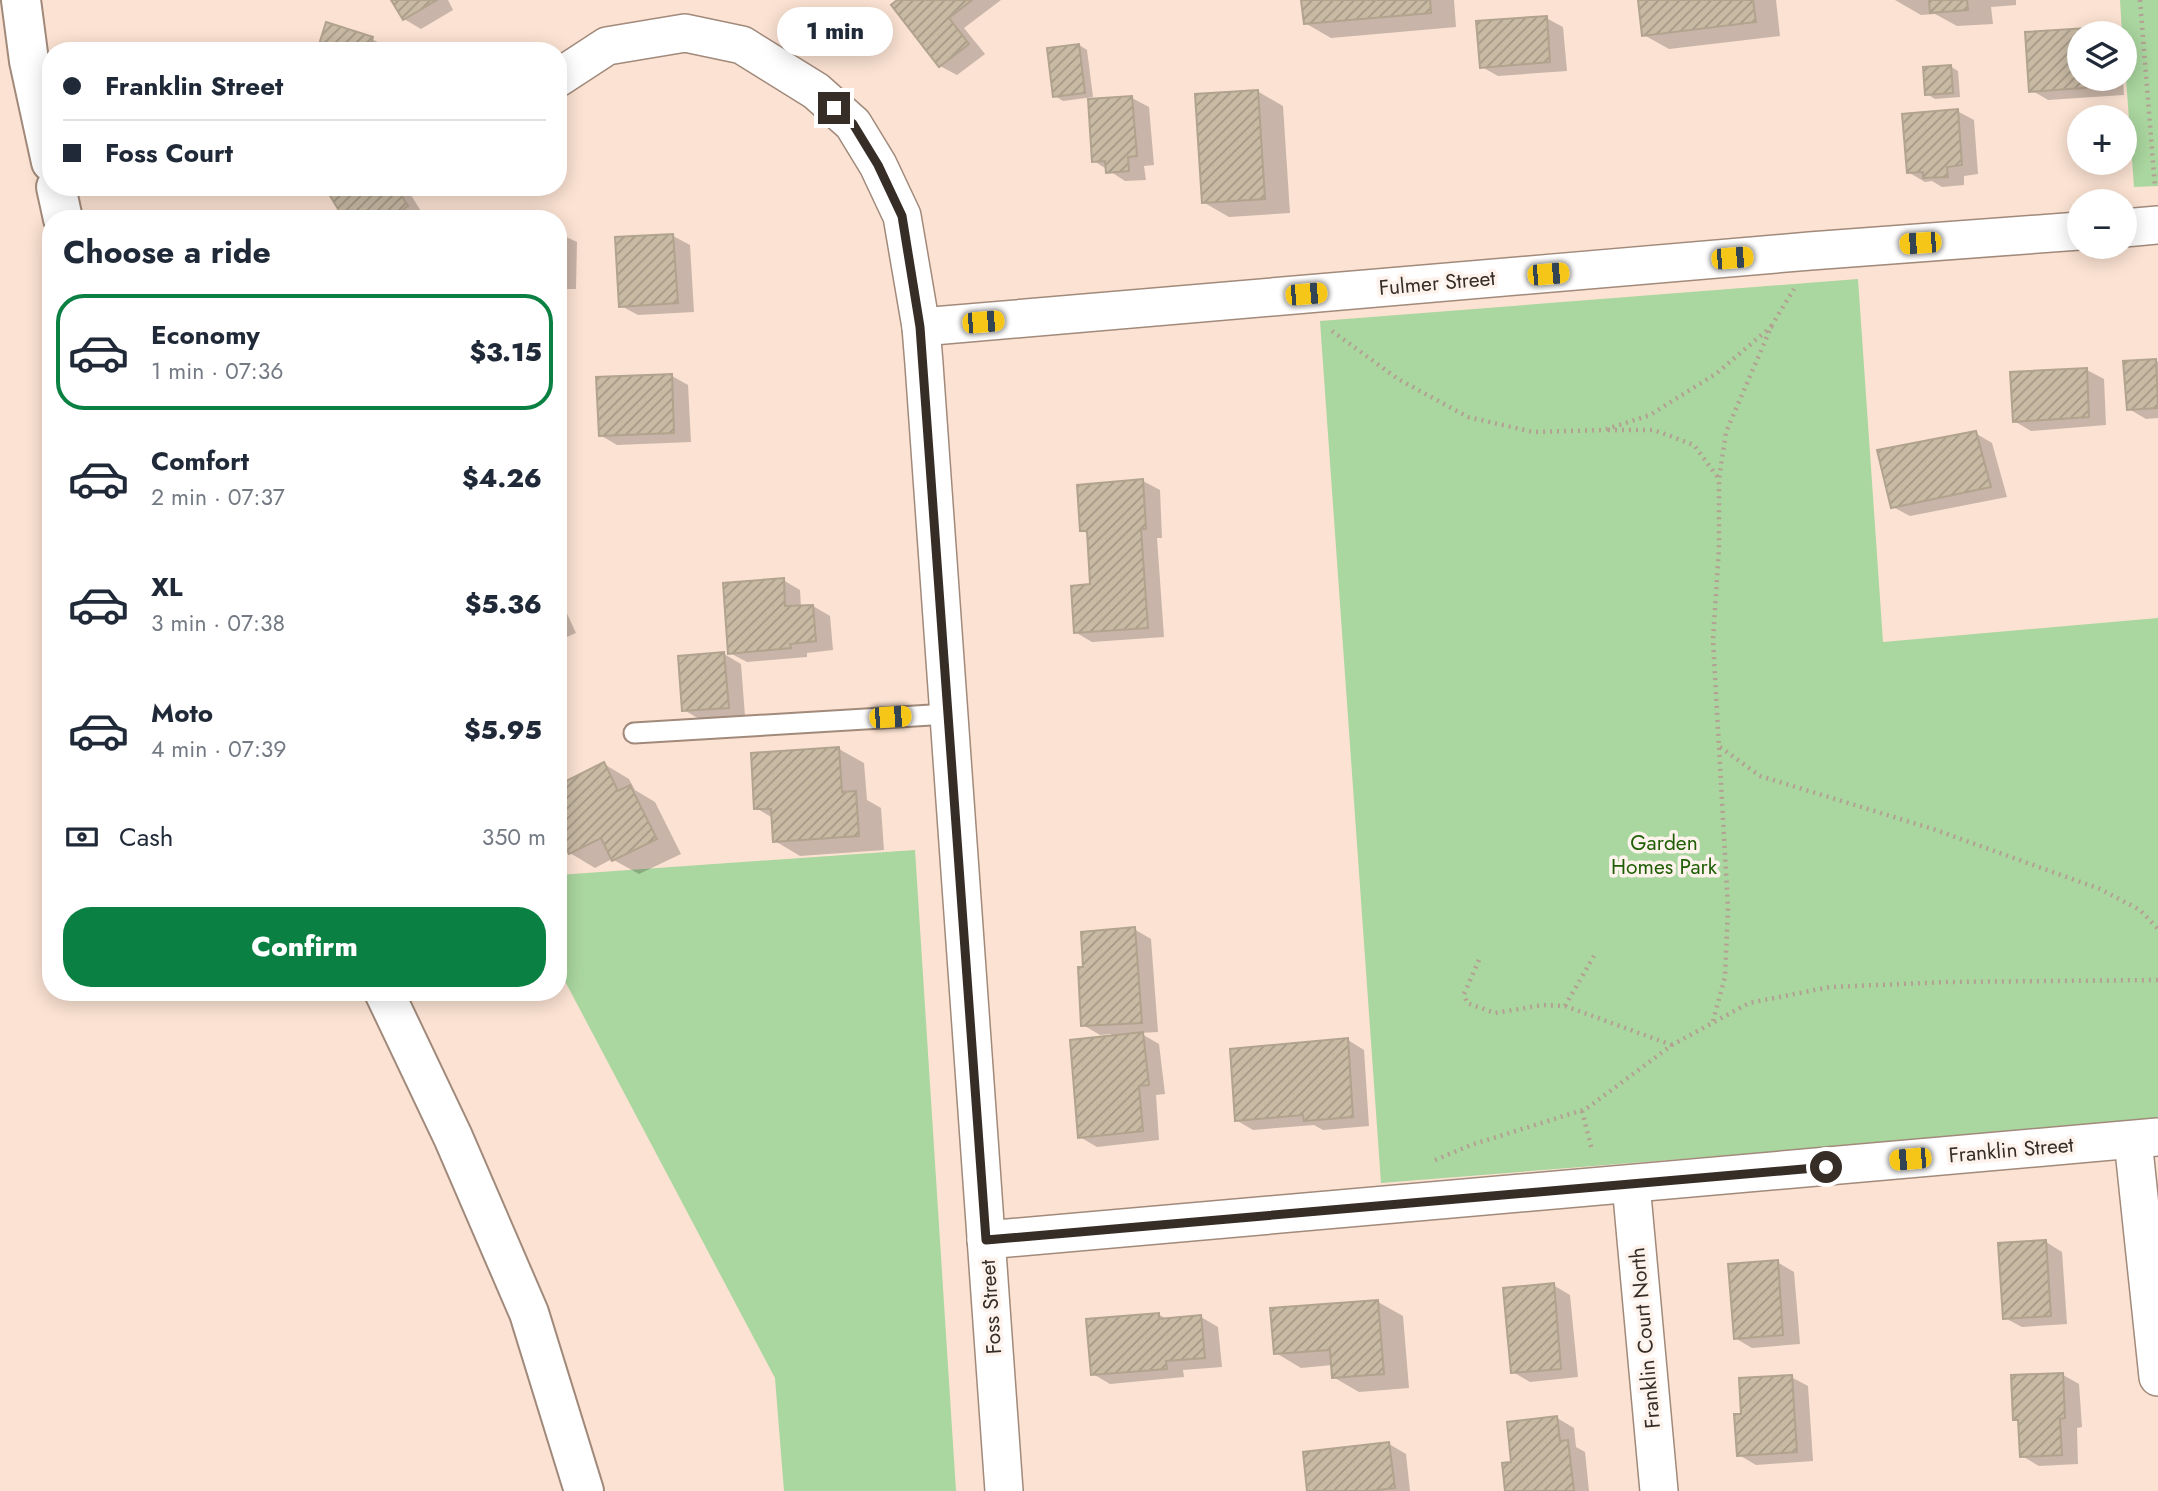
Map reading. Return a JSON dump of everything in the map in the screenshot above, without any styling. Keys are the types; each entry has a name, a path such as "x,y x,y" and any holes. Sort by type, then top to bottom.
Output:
{"highway":[{"path":"21,0 42,119"},
{"path":"388,1001 453,1137 529,1313 584,1491"}],"street":[{"name":"Foss Street","path":"567,72 607,46 685,33 742,45 816,91 853,124 878,165 902,216 920,327 1004,1491"},
{"path":"2137,227 2158,225"},
{"name":"Fulmer Street","path":"920,327 1784,253 2067,232"},
{"path":"2145,1138 2158,1377"},
{"name":"Franklin Street","path":"986,1240 2145,1138"},
{"name":"Franklin Court North","path":"1631,1184 1660,1491"}],"lane":[{"path":"634,733 948,714"}],"path":[{"path":"2140,0 2155,188"},
{"path":"1713,1022 1726,977 1728,908 1713,640 1719,548 1719,479 1726,432 1772,325 1794,290"},
{"path":"1604,430 1650,415 1717,373 1772,325"},
{"path":"1327,327 1398,379 1468,417 1533,432 1654,430 1694,445 1719,479"},
{"path":"1719,747 1760,776 1933,829 2100,889 2140,910 2158,929"},
{"path":"1565,1006 1595,954"},
{"path":"1479,960 1464,994 1467,1003 1495,1013 1543,1005 1565,1006 1672,1045"},
{"path":"1441,1157 1471,1145 1582,1111 1672,1045 1749,1003 1830,987 1948,982 2158,980"},
{"path":"1582,1111 1593,1153"}],"green space":[{"path":"2120,0 2158,0 2158,186 2134,187 2133,175 2137,175 2137,105 2128,105 2127,91 2137,91 2137,21 2121,21"},
{"name":"Garden Homes Park","path":"1858,279 1883,642 2158,618 2158,1121 1381,1183 1320,321"},
{"path":"915,850 956,1491 784,1491 775,1378 567,985 567,874"}],"building":[{"path":"391,0 437,0 403,20"},
{"path":"897,0 972,0 949,18 969,44 939,67 891,5"},
{"path":"1301,0 1430,0 1431,13 1304,24"},
{"path":"1638,0 1753,0 1756,22 1642,36"},
{"path":"1929,0 1967,0 1968,10 1930,13"},
{"path":"1547,16 1550,62 1480,68 1476,21"},
{"path":"326,22 373,37 372,42 320,42"},
{"path":"2067,29 2067,89 2029,92 2025,32"},
{"path":"1079,44 1085,93 1053,97 1047,48"},
{"path":"1951,65 1953,93 1925,95 1923,67"},
{"path":"1258,90 1265,199 1202,203 1195,94"},
{"path":"1132,96 1137,156 1128,157 1129,171 1106,173 1105,161 1092,162 1088,99"},
{"path":"1958,109 1962,165 1947,167 1948,177 1923,178 1923,172 1907,173 1902,114"},
{"path":"330,196 402,196 408,206 402,210 339,210"},
{"path":"673,234 678,303 619,307 615,237"},
{"path":"2156,359 2158,408 2127,410 2123,361"},
{"path":"2087,368 2089,417 2013,422 2010,372"},
{"path":"672,374 674,433 599,436 596,377"},
{"path":"1976,431 1991,487 1891,508 1877,450"},
{"path":"1143,479 1146,529 1141,529 1148,628 1074,633 1071,586 1090,584 1087,531 1080,531 1077,485"},
{"path":"784,578 785,606 813,605 816,641 790,644 791,648 728,654 723,583"},
{"path":"724,652 729,708 682,711 678,656"},
{"path":"839,747 842,792 856,791 859,836 773,842 771,809 754,809 751,753"},
{"path":"604,762 618,791 630,785 657,839 612,861 601,838 569,854 567,780"},
{"path":"1135,927 1142,1023 1081,1026 1078,967 1083,967 1081,932"},
{"path":"1143,1032 1149,1085 1139,1086 1143,1131 1078,1138 1070,1040"},
{"path":"1348,1038 1353,1117 1304,1121 1303,1115 1235,1121 1230,1049"},
{"path":"2046,1240 2051,1316 2003,1319 1998,1243"},
{"path":"1778,1260 1783,1335 1734,1339 1728,1264"},
{"path":"1554,1283 1561,1369 1511,1373 1503,1288"},
{"path":"1378,1300 1384,1374 1332,1378 1330,1350 1274,1354 1270,1308"},
{"path":"1159,1313 1159,1319 1201,1315 1205,1358 1166,1361 1167,1369 1091,1375 1086,1319"},
{"path":"2063,1373 2065,1418 2060,1419 2062,1455 2020,1457 2018,1420 2013,1420 2011,1375"},
{"path":"1792,1375 1797,1452 1737,1456 1734,1414 1741,1414 1739,1378"},
{"path":"1557,1416 1560,1441 1568,1440 1574,1491 1505,1491 1502,1463 1511,1462 1507,1422"},
{"path":"1389,1442 1395,1488 1370,1491 1307,1491 1303,1452"}],"route":[{"path":"834,108 853,124 878,165 902,216 920,327 986,1240 1826,1167"}]}
